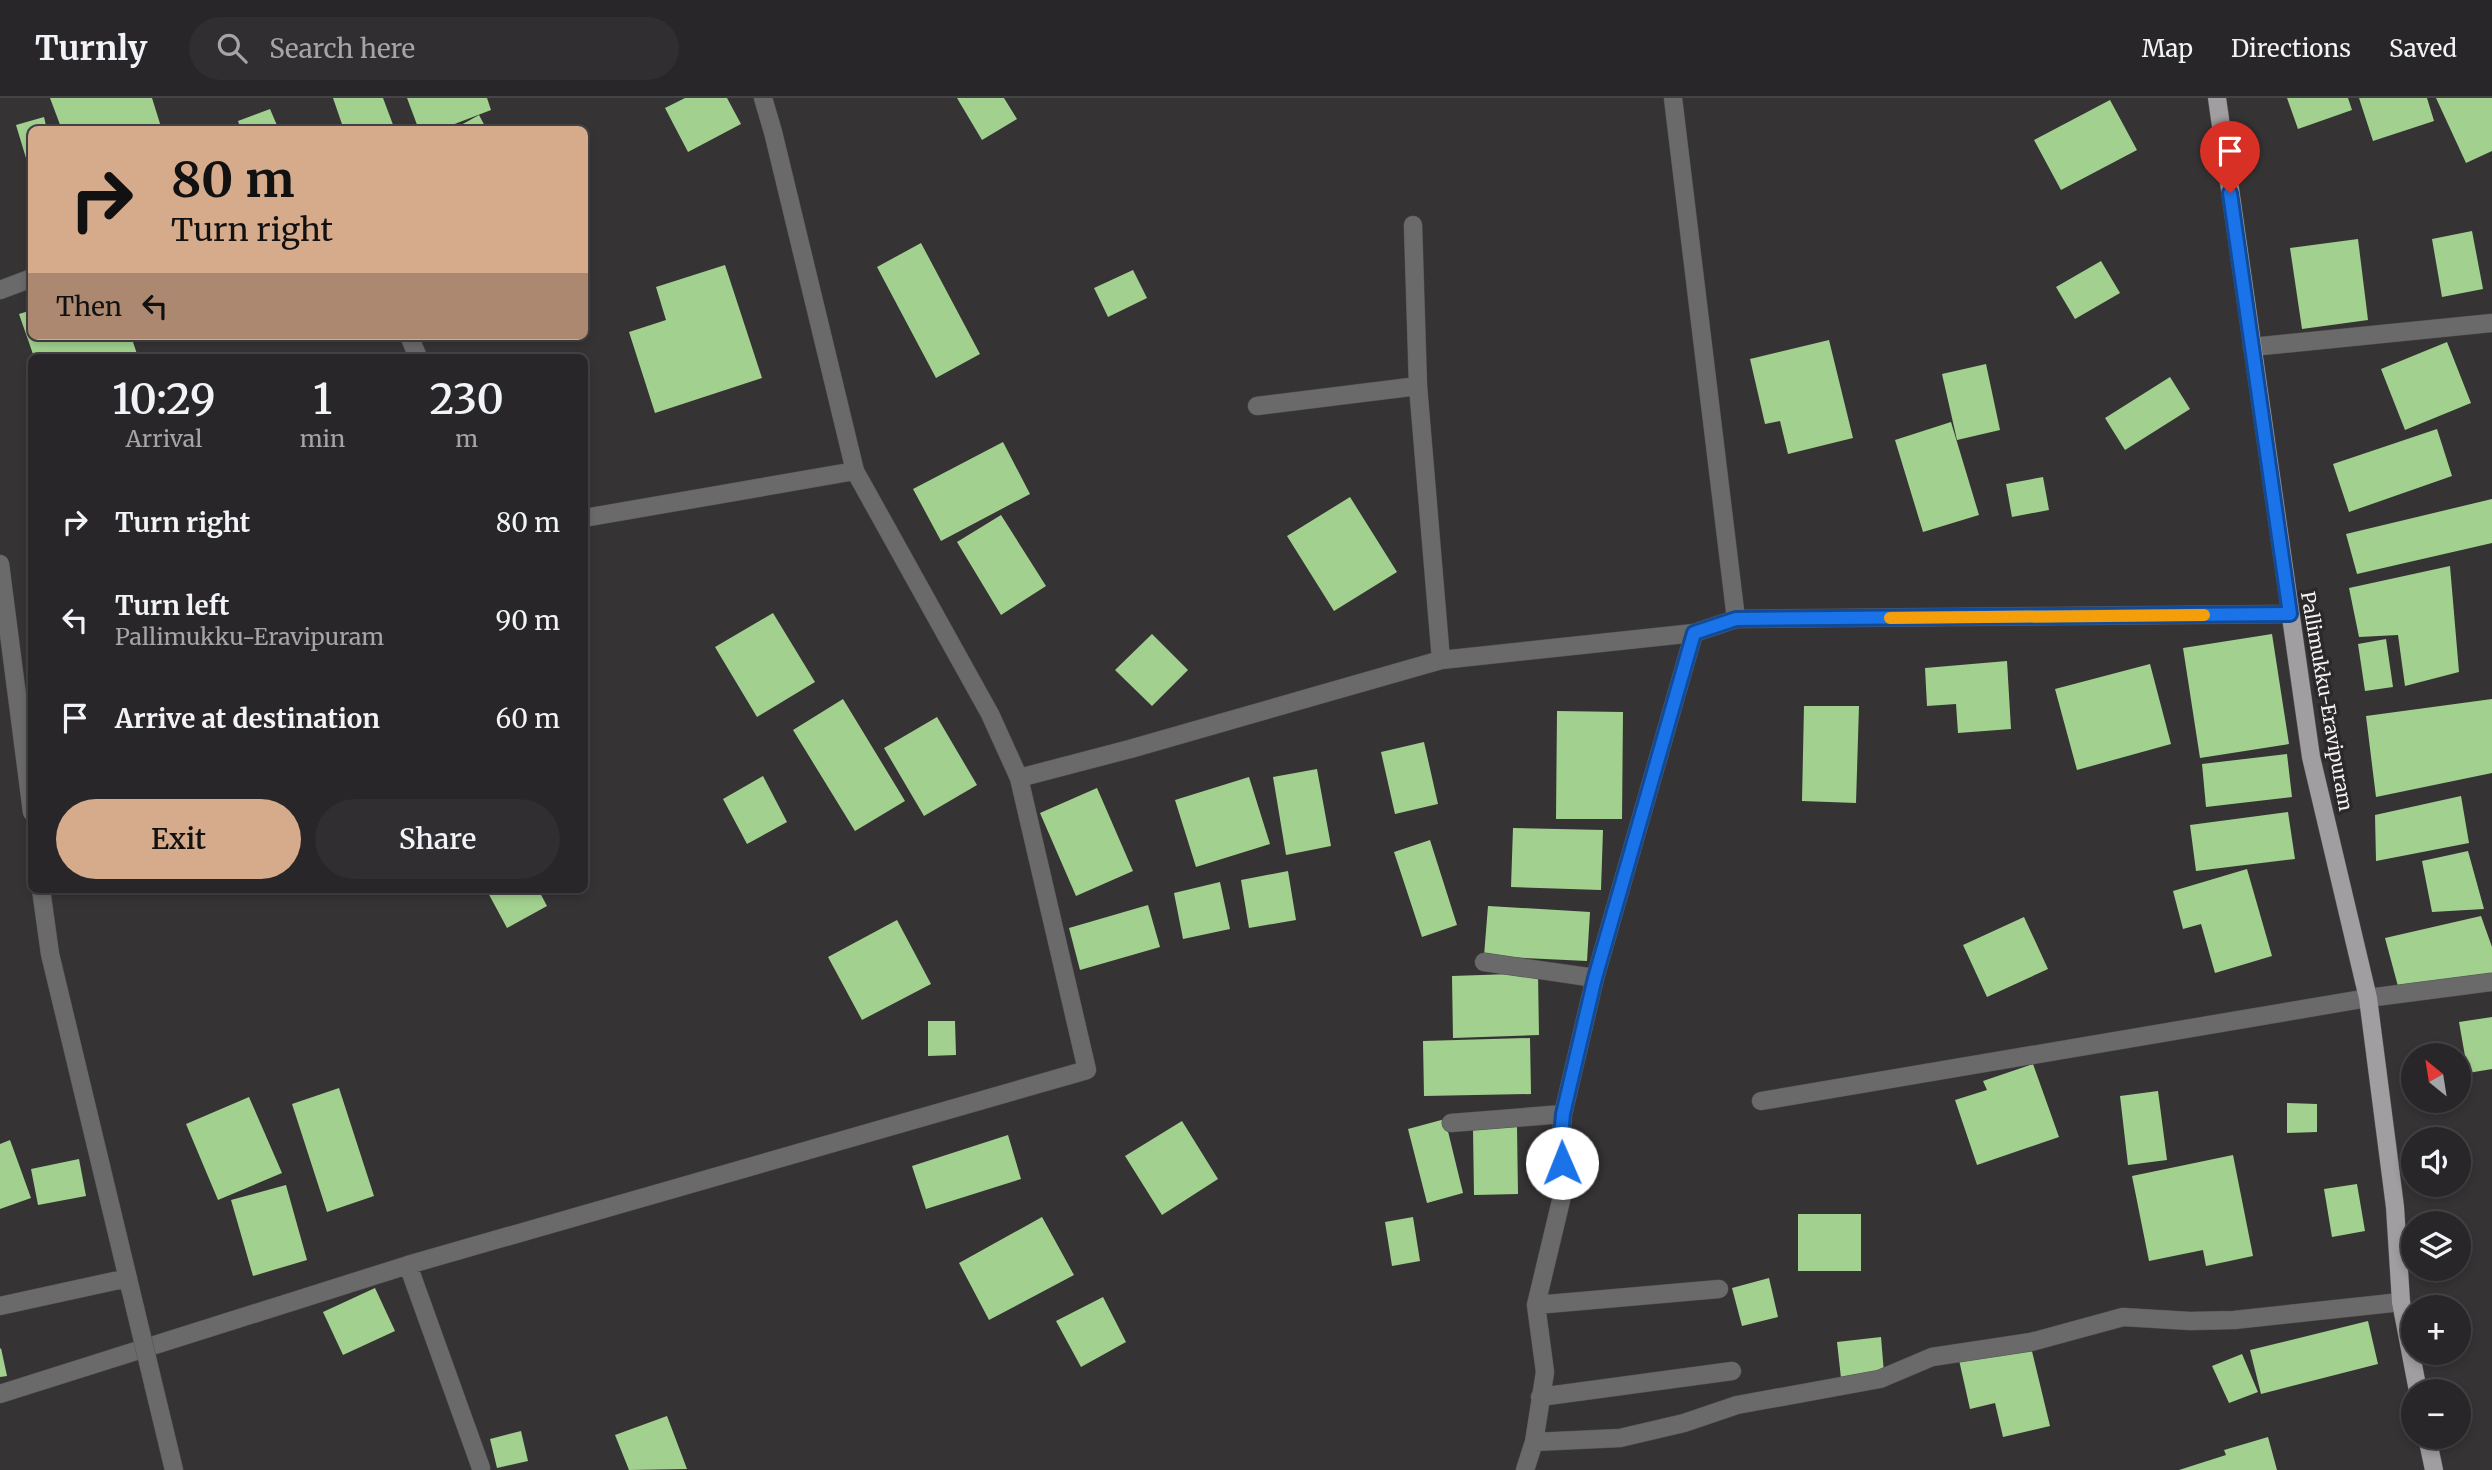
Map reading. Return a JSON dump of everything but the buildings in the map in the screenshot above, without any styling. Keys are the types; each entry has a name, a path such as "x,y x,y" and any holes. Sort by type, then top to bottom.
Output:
{"main road":[{"name":"Pallimukku-Eravipuram","path":"2217,98 2311,757 2368,998 2395,1207 2401,1302"},
{"path":"2430,1449 2434,1470"}],"street":[{"path":"0,1394 408,1265 1087,1070 1019,778 990,713 855,471 763,98"},
{"path":"1673,98 1736,619"},
{"path":"1413,225 1418,386 1441,660"},
{"path":"0,290 28,280"},
{"path":"2252,347 2492,323"},
{"path":"1257,406 1418,386"},
{"path":"588,517 855,471"},
{"path":"0,564 28,781"},
{"path":"1019,778 1441,660 1694,633 1736,619 2290,614"},
{"path":"1525,1470 1534,1442 1545,1372 1536,1305 1564,1188 1561,1137 1563,1114 1595,978 1694,633"},
{"path":"42,893 50,954 174,1470"},
{"path":"1484,962 1595,978"},
{"path":"1761,1101 2368,998 2492,982"},
{"path":"1451,1123 1563,1114"},
{"path":"408,1265 481,1468"},
{"path":"0,1306 128,1278"},
{"path":"1536,1305 1719,1289"},
{"path":"1534,1442 1620,1438 1684,1423 1737,1405 1880,1379 1932,1357 2031,1342 2123,1317 2190,1321 2234,1320 2401,1302"},
{"path":"1541,1398 1732,1371"}],"slow traffic":[{"path":"1890,618 2204,615"}],"route":[{"path":"1562,1163 1563,1114 1595,978 1694,633 1736,619 2290,614 2230,193"}]}
